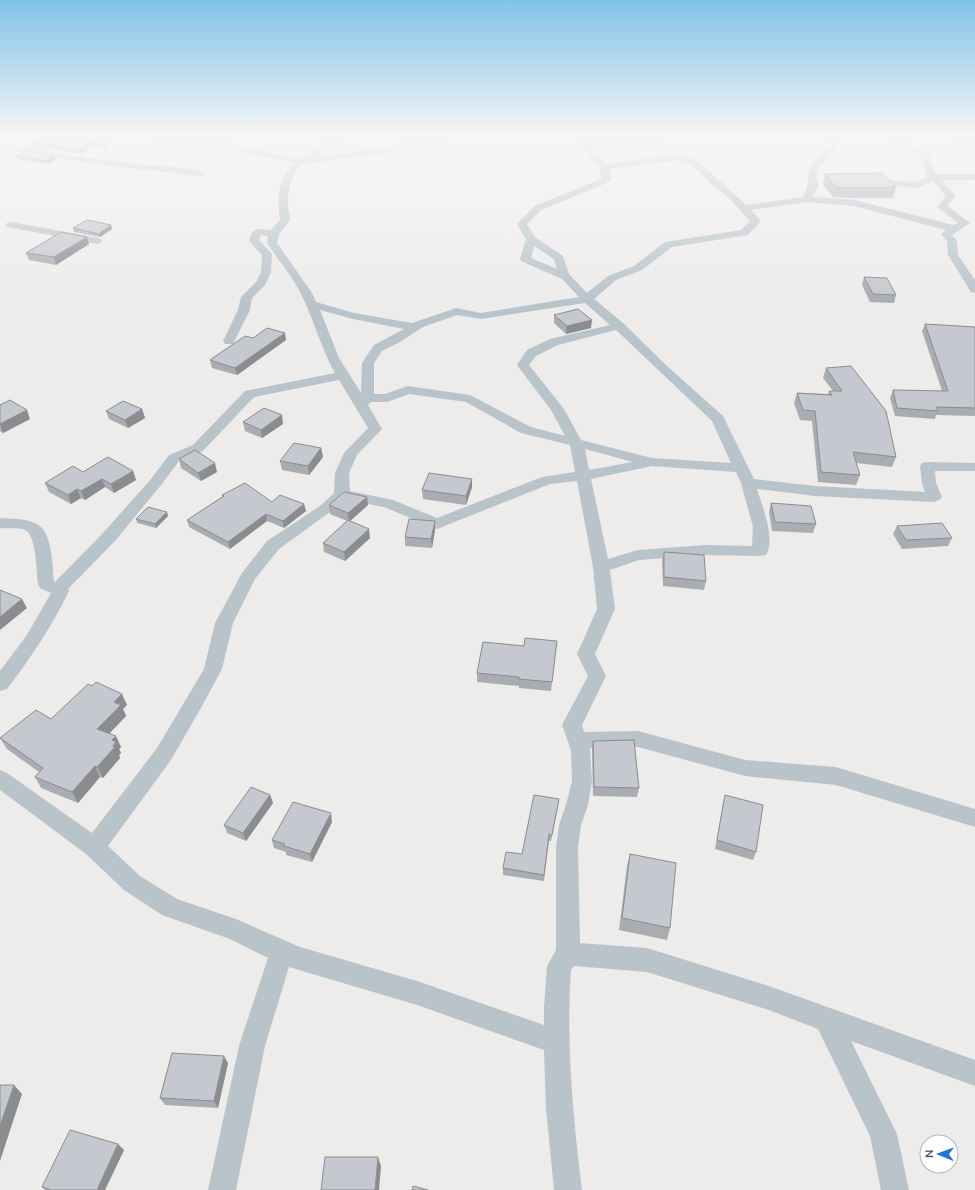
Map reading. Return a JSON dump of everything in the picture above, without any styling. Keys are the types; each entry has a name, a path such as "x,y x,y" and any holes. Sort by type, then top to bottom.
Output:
{"street":[{"path":"94,847 164,754 195,701 213,669 224,623 248,577 273,545 325,509 342,494 342,473 351,453 375,429 364,401 333,358 320,323 306,293 272,243 271,239 274,233 285,220 283,206 284,193"},
{"path":"576,193 538,208 522,224 531,239 559,258 564,275 587,299 619,326 663,370 718,419 748,483 761,527 760,551 705,550 638,555 601,567"},
{"path":"364,401 368,363 378,348 415,327 456,311 481,316 587,299 612,278 638,268 670,244 744,233 756,221 745,208 728,193"},
{"path":"807,199 810,193"},
{"path":"948,193 951,196 942,207 965,223 946,234 952,241 953,255 975,290"},
{"path":"745,208 807,199 854,203 956,229"},
{"path":"0,224 98,241"},
{"path":"0,229 11,225"},
{"path":"229,341 244,310 247,297 261,283 266,272 267,254 254,241 257,232 274,233"},
{"path":"531,239 525,259 568,278"},
{"path":"311,304 353,316 415,327"},
{"path":"568,1190 559,1108 556,1007 559,966 568,954 567,847 570,825 577,806 582,781 581,750 572,725 597,676 586,654 606,609 601,567 576,443 557,409 523,366 531,353 554,342 619,326"},
{"path":"58,590 109,537 156,482 174,458 198,448 250,394 344,375"},
{"path":"364,401 387,398 408,390 470,399 526,430 576,443 652,462 741,468"},
{"path":"342,494 388,503 437,524 547,480 583,476 652,462"},
{"path":"748,483 815,491 934,497 929,483 927,466 975,467"},
{"path":"0,523 30,526 38,534 42,549 46,584 62,591 49,616 17,664 0,684"},
{"path":"577,740 638,739 745,768 836,776 975,818"},
{"path":"0,779 94,847 132,883 170,907 236,930 300,959 417,993 557,1042"},
{"path":"222,1190 252,1046 282,952"},
{"path":"568,954 647,960 827,1019 975,1073"},
{"path":"827,1019 884,1134 895,1190"}],"building":[{"path":"87,220 111,225 99,234 73,228"},
{"path":"61,232 87,237 54,257 26,253"},
{"path":"864,277 887,278 896,295 873,294"},
{"path":"578,309 592,320 567,326 554,315"},
{"path":"925,324 975,327 975,408 936,407 938,411 897,408 893,390 948,391"},
{"path":"267,328 285,333 235,368 210,360 245,336 253,338"},
{"path":"851,366 886,411 896,457 853,452 860,475 821,472 815,411 803,410 797,393 832,395 829,391 842,391 826,368"},
{"path":"10,400 27,410 0,424 0,405"},
{"path":"123,401 142,409 125,420 106,411"},
{"path":"264,408 282,415 261,430 243,422"},
{"path":"294,443 321,448 308,466 280,461"},
{"path":"195,450 215,463 198,473 179,459"},
{"path":"108,457 133,471 111,484 102,479 81,491 77,489 68,495 45,483 73,466 83,472"},
{"path":"429,473 472,479 466,496 422,490"},
{"path":"245,483 272,502 280,495 304,504 283,521 266,514 228,542 187,520 224,496 222,495"},
{"path":"344,492 367,497 348,513 329,505"},
{"path":"771,503 811,506 816,524 775,522"},
{"path":"148,507 167,512 155,524 136,519"},
{"path":"409,519 435,521 431,539 405,537"},
{"path":"348,520 369,529 344,552 323,543"},
{"path":"942,523 952,538 906,540 897,526"},
{"path":"664,552 704,555 706,581 664,577"},
{"path":"0,590 22,599 0,617"},
{"path":"525,638 557,641 552,682 477,673 483,642 524,646"},
{"path":"96,682 122,694 114,702 121,705 97,729 116,736 112,740 116,742 113,746 115,747 97,767 95,766 72,792 35,777 43,768 0,738 36,710 51,719 88,684 92,686"},
{"path":"634,740 639,788 594,787 593,741"},
{"path":"251,787 270,795 243,833 224,825"},
{"path":"534,795 559,799 552,835 549,834 544,875 503,868 506,852 522,854"},
{"path":"725,795 763,805 756,852 717,840"},
{"path":"293,802 331,813 310,854 284,846 285,844 272,840"},
{"path":"630,854 676,863 670,928 622,918"},
{"path":"172,1053 224,1056 214,1101 160,1098"},
{"path":"0,1085 14,1085 0,1126"},
{"path":"70,1130 118,1144 97,1190 51,1190 42,1187"},
{"path":"325,1157 378,1157 375,1190 321,1190"},
{"path":"413,1186 428,1190 412,1190"}]}
